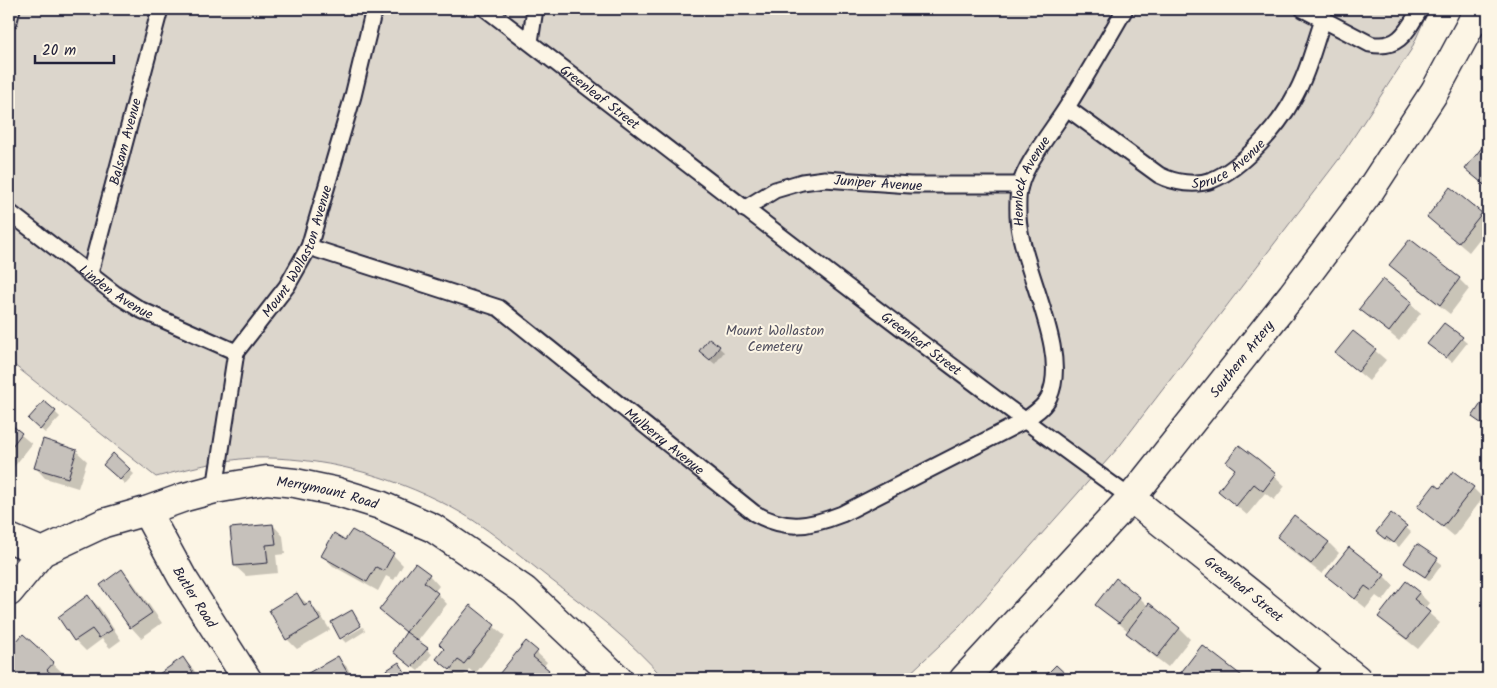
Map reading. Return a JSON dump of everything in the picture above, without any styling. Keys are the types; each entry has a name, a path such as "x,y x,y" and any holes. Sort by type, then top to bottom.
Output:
{"street":[{"name":"Southern Artery","path":"964,679 1131,498 1292,295 1367,195 1435,91 1478,9"},
{"name":"Merrymount Road","path":"9,592 42,552 104,523 215,489 267,480 295,483 338,492 380,505 433,528 524,590 618,679"},
{"name":"Greenleaf Street","path":"1131,498 1338,674"},
{"name":"Butler Road","path":"146,511 182,578 247,679"},
{"path":"9,538 42,552"}],"lane":[{"path":"9,22 12,9"},
{"name":"Balsam Avenue","path":"90,273 160,9"},
{"name":"Mount Wollaston Avenue","path":"215,489 236,352 287,286 309,247 353,96 374,9"},
{"name":"Greenleaf Street","path":"486,9 744,209 1024,421 1131,498"},
{"path":"530,42 535,9"},
{"name":"Hemlock Avenue","path":"1024,421 1043,406 1049,397 1054,372 1048,329 1020,232 1018,217 1020,185 1030,164 1067,108 1125,9"},
{"path":"1303,9 1323,14 1370,44 1386,45 1399,39 1420,9"},
{"name":"Spruce Avenue","path":"1067,108 1159,175 1169,180 1197,183 1213,179 1227,172 1246,156 1268,134 1294,99 1323,14"},
{"name":"Juniper Avenue","path":"744,209 775,190 802,182 825,179 910,184 1020,185"},
{"name":"Linden Avenue","path":"9,212 114,293 141,310 236,352"},
{"name":"Mulberry Avenue","path":"309,247 499,308 754,513 768,521 781,525 812,525 842,514 1024,421"}],"green space":[{"name":"Mount Wollaston Cemetery","path":"9,9 1429,9 1411,50 1339,159 1118,448 960,626 904,679 664,679 638,651 610,626 501,540 449,506 403,485 379,477 329,464 303,460 252,458 204,465 156,477 9,361"}],"building":[{"path":"1483,146 1488,151 1488,188 1465,169"},
{"path":"1450,187 1482,213 1458,243 1427,217"},
{"path":"1410,239 1460,278 1440,305 1389,265"},
{"path":"1383,279 1412,302 1389,332 1359,309"},
{"path":"1444,323 1463,337 1446,358 1427,344"},
{"path":"1353,331 1376,349 1358,372 1335,353"},
{"path":"709,338 720,346 710,360 699,351"},
{"path":"1488,393 1488,428 1472,417"},
{"path":"44,401 56,411 40,430 28,419"},
{"path":"9,423 22,433 9,450"},
{"path":"43,439 77,450 68,478 34,468"},
{"path":"1239,445 1276,474 1263,491 1254,484 1236,506 1218,491 1235,469 1226,462"},
{"path":"113,453 130,469 120,480 103,465"},
{"path":"1453,471 1474,487 1443,527 1417,507 1435,484 1440,488"},
{"path":"1391,513 1407,526 1394,543 1376,532"},
{"path":"1294,515 1329,542 1311,564 1277,537"},
{"path":"273,524 276,544 266,545 268,563 234,566 230,528"},
{"path":"352,530 394,553 384,571 376,567 367,582 321,556 334,533 345,540"},
{"path":"1417,544 1438,558 1425,577 1404,563"},
{"path":"1349,547 1385,575 1372,591 1365,586 1355,599 1326,576"},
{"path":"415,563 430,574 424,582 438,593 406,632 379,610"},
{"path":"122,569 152,613 130,628 100,585"},
{"path":"1116,578 1140,597 1119,623 1095,605"},
{"path":"1406,581 1420,592 1414,599 1430,612 1407,639 1378,617"},
{"path":"297,593 304,605 310,602 320,620 286,640 269,610"},
{"path":"88,595 112,630 99,638 92,629 74,641 58,617"},
{"path":"1149,603 1180,628 1157,657 1126,633"},
{"path":"470,605 495,625 464,664 458,660 450,670 436,659 444,649 439,644"},
{"path":"352,610 361,626 340,639 331,622"},
{"path":"406,632 428,648 412,667 393,652"},
{"path":"23,634 54,662 47,670 57,679 20,679 9,669 9,650"},
{"path":"526,641 538,651 533,657 549,670 542,679 495,679"},
{"path":"1202,645 1246,679 1176,679"},
{"path":"338,656 350,677 345,679 305,679 303,676"},
{"path":"183,657 193,672 189,675 191,679 152,679"},
{"path":"399,662 408,677 404,679 382,679 379,675"},
{"path":"1056,665 1071,679 1042,679"}]}
